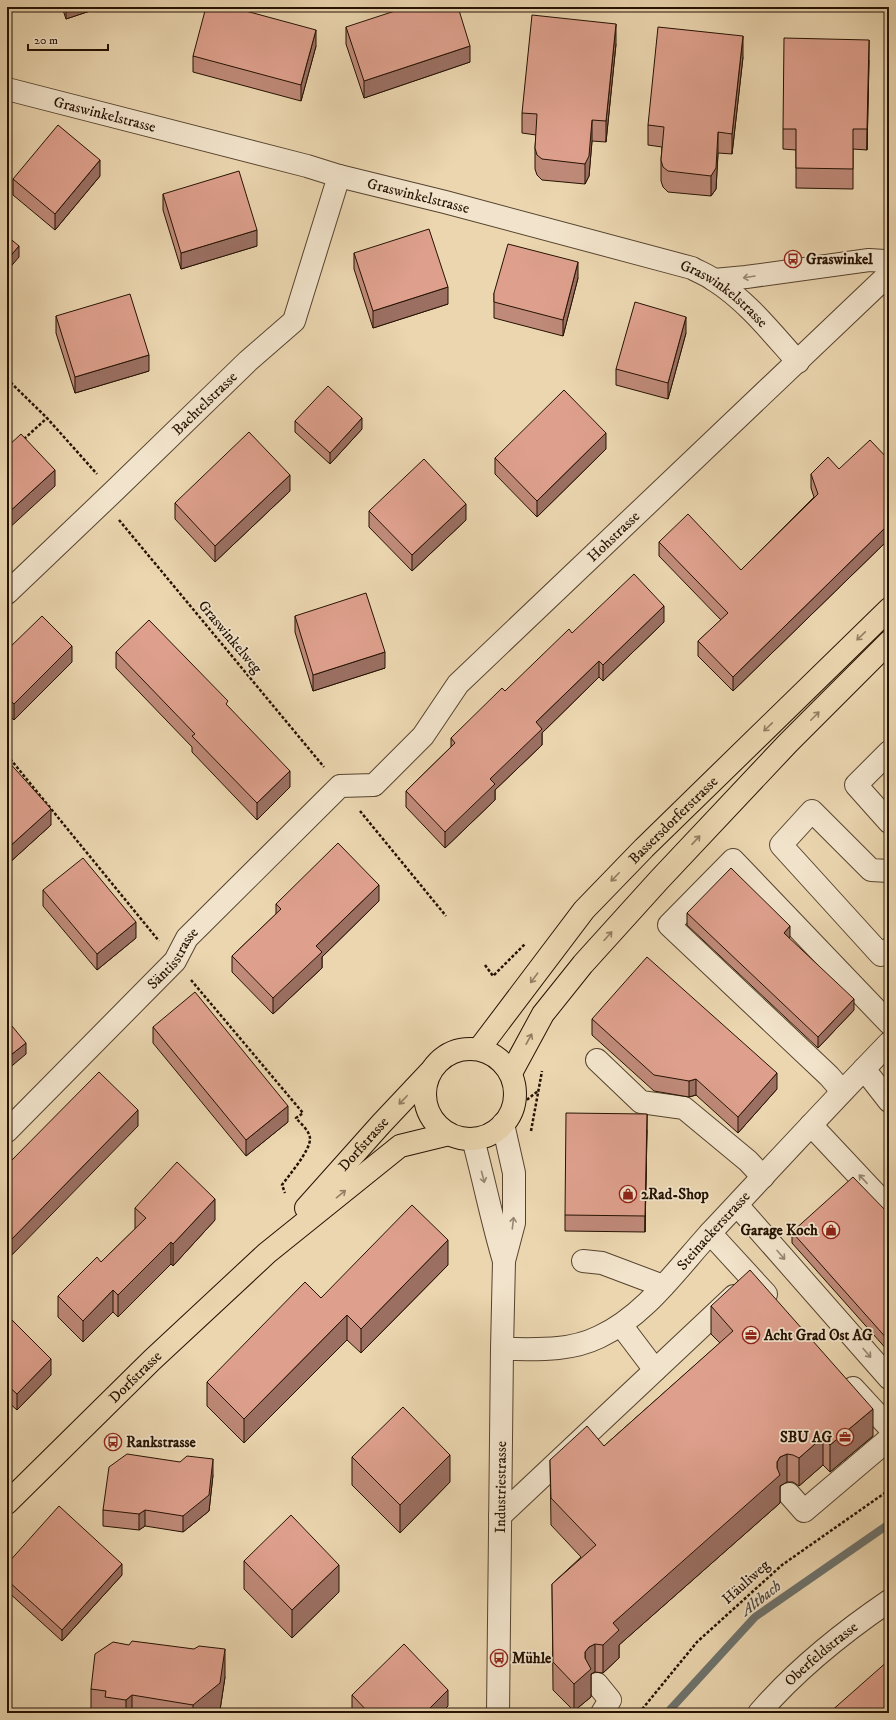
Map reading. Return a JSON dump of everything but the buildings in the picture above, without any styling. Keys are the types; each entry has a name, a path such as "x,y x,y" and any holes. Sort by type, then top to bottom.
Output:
{"main road":[{"name":"Bassersdorferstrasse","path":"479,1049 584,910 644,848 889,609"},
{"name":"Bassersdorferstrasse","path":"511,1073 543,1014 582,964 788,743 889,642"},
{"path":"468,1048 479,1049 492,1054 503,1062 511,1073 515,1086 515,1100 507,1119 495,1132 484,1137 473,1139 460,1138 449,1134 438,1127 426,1106 425,1089 430,1072 446,1055 456,1050 468,1048"},
{"name":"Dorfstrasse","path":"267,1253 381,1124 430,1072"},
{"name":"Dorfstrasse","path":"7,1503 152,1360 267,1253 400,1146 449,1134"}],"street":[{"name":"Graswinkelstrasse","path":"7,89 307,166 338,176 445,202 692,268 714,280 756,314 798,362"},
{"name":"Bachtelstrasse","path":"7,593 248,361 294,320 338,176"},
{"path":"714,280 869,260 885,261 889,263"},
{"name":"Hohstrasse","path":"340,786 374,785 423,736 458,684 706,446 798,362 889,274"},
{"path":"889,752 856,785 889,822"},
{"name":"Säntisstrasse","path":"7,1131 176,961 187,938 340,786"},
{"path":"889,871 871,870 812,811 781,845 881,955 889,949"},
{"path":"842,1091 823,1071 669,925 733,860 889,1023"},
{"name":"Steinackerstrasse","path":"502,1349 572,1347 601,1336 621,1325 637,1312 663,1286 810,1125 889,1043"},
{"path":"597,1060 641,1102 684,1108 748,1162 763,1177"},
{"path":"864,1069 889,1101"},
{"name":"Industriestrasse","path":"498,1713 504,1261 514,1223 514,1173 507,1119"},
{"path":"810,1125 889,1208"},
{"name":"Industriestrasse","path":"473,1139 485,1184 493,1225 504,1261"},
{"path":"737,1205 889,1378"},
{"path":"710,1233 778,1306"},
{"path":"583,1261 602,1263 663,1286"},
{"path":"500,1516 752,1278"},
{"path":"621,1325 655,1370"},
{"path":"839,1373 889,1427"},
{"path":"789,1494 804,1511 889,1439"},
{"name":"Oberfeldstrasse","path":"759,1713 775,1695 853,1625 889,1601"},
{"path":"597,1684 610,1700 602,1713"}],"path":[{"name":"Graswinkelweg","path":"7,379 47,418 108,497 446,916"},
{"path":"18,444 47,418"},
{"path":"484,965 493,976"},
{"path":"507,1119 538,1091"},
{"name":"Häuliweg","path":"639,1713 697,1642 782,1565 889,1490"}],"waterway":[{"name":"Altbach","path":"667,1713 755,1617 889,1524"}],"place":[{"name":"Graswinkel","path":"793,259"},
{"name":"2Rad-Shop","path":"628,1194"},
{"name":"Garage Koch","path":"831,1230"},
{"name":"Acht Grad Ost AG","path":"751,1335"},
{"name":"SBU AG","path":"845,1437"},
{"name":"Rankstrasse","path":"113,1442"},
{"name":"Mühle","path":"499,1658"}]}
